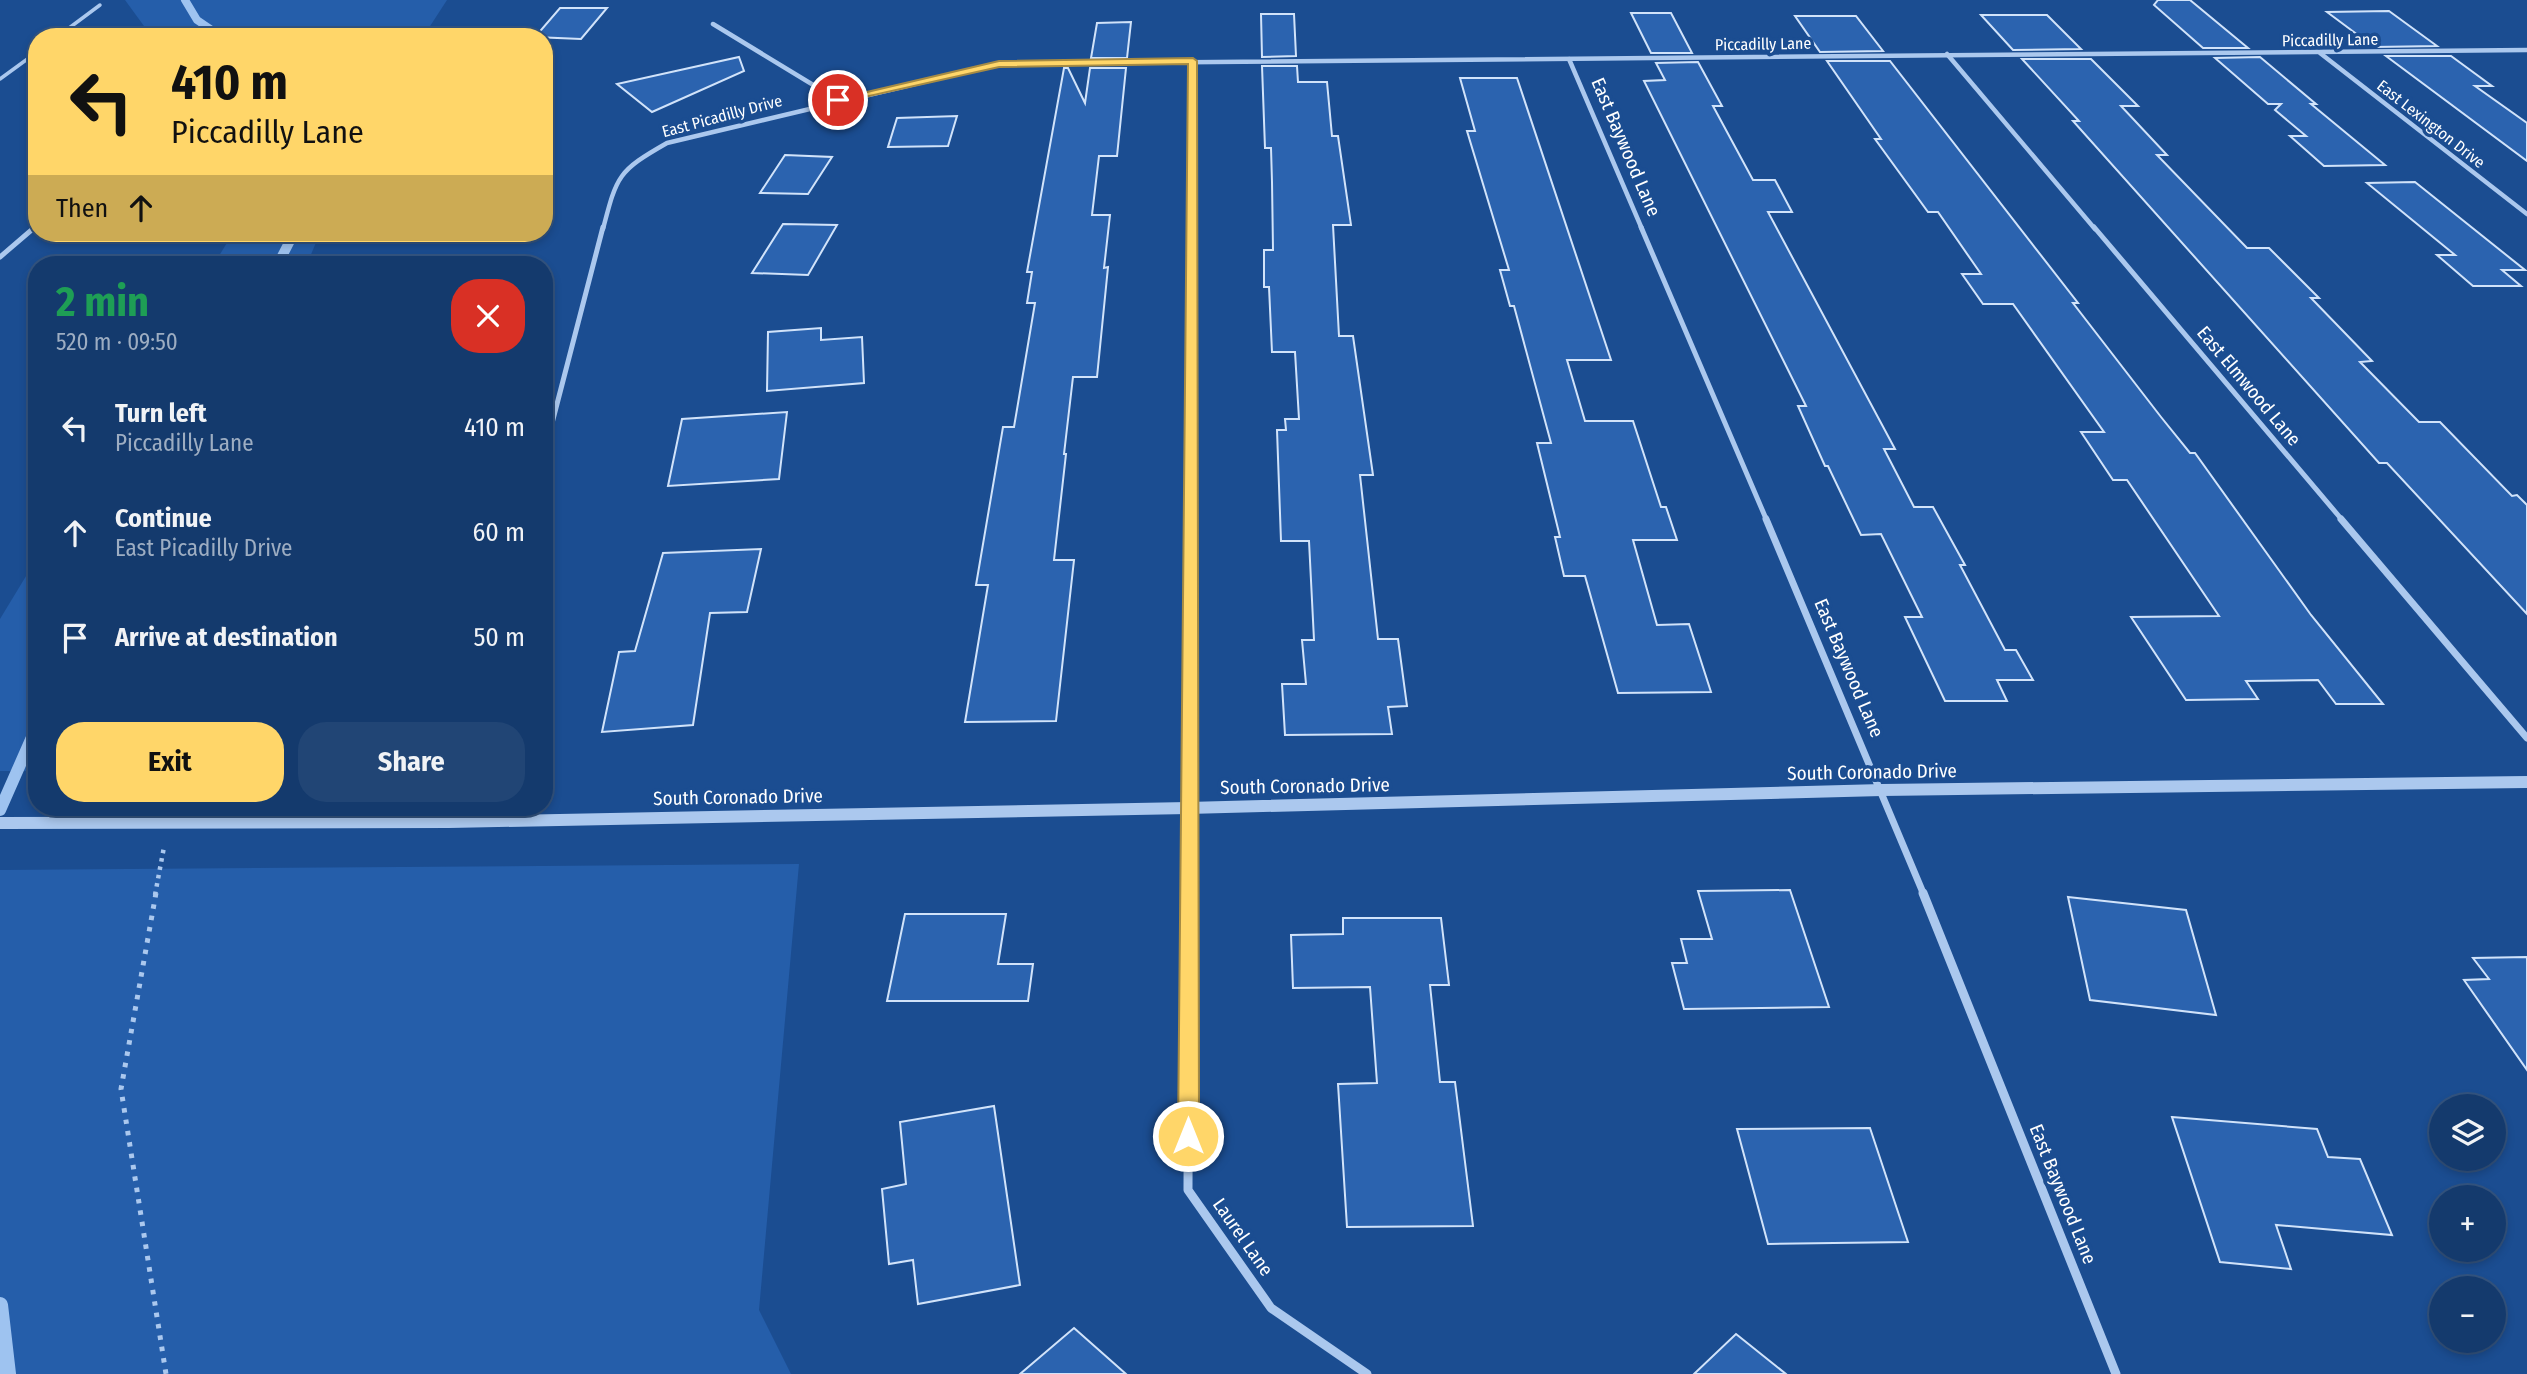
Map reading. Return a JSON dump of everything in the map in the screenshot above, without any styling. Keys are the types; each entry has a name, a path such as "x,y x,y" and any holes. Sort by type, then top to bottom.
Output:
{"street":[{"path":"713,24 838,100"},
{"name":"Piccadilly Lane","path":"999,64 2527,50"},
{"name":"East Lexington Drive","path":"2320,53 2527,214"},
{"name":"East Elmwood Lane","path":"1947,54 2527,738"},
{"name":"East Baywood Lane","path":"1569,59 1882,790 2116,1374"},
{"name":"Laurel Lane","path":"1193,61 1188,1191 1271,1308 1367,1374"},
{"name":"East Picadilly Drive","path":"553,420 615,182 632,163 667,143 838,100 999,64"},
{"path":"0,257 28,233"},
{"name":"South Coronado Drive","path":"0,824 449,822 1188,808 1882,790 2527,782"},
{"path":"449,822 451,816"}],"lane":[{"path":"69,28 100,5"},
{"path":"0,79 28,59"}],"path":[{"path":"166,1374 121,1089 168,822"}],"shaded area":[{"path":"125,0 447,0 429,28 145,28"},
{"path":"227,242 316,242 310,256 219,256"},
{"path":"28,573 28,771 0,771 0,619"},
{"path":"799,864 759,1310 791,1374 0,1374 0,870"}],"building":[{"path":"2158,0 2190,0 2248,48 2203,48 2154,5"},
{"path":"560,8 607,8 581,39 553,38 553,28 543,28"},
{"path":"2389,11 2437,46 2374,47 2327,12"},
{"path":"1631,13 1671,13 1692,53 1651,53"},
{"path":"1261,14 1294,14 1296,56 1262,57"},
{"path":"1981,15 2047,15 2081,49 2013,50"},
{"path":"1795,16 1856,16 1883,51 1820,52"},
{"path":"1131,22 1127,58 1091,58 1097,23"},
{"path":"2386,56 2451,56 2492,86 2475,86 2527,123 2527,161"},
{"path":"739,57 744,71 652,112 617,84"},
{"path":"2260,57 2316,104 2311,104 2385,165 2324,166 2290,136 2306,136 2275,110 2281,104 2268,104 2215,58"},
{"path":"2022,59 2091,59 2138,106 2121,106 2167,155 2157,155 2247,248 2269,248 2319,298 2311,298 2372,361 2360,362 2419,422 2440,422 2512,496 2517,495 2527,505 2527,614 2387,463 2379,463 2073,121 2079,121"},
{"path":"1827,61 1890,61 2078,303 2073,303 2161,417 2190,453 2195,453 2311,615 2383,704 2336,704 2318,680 2246,681 2258,699 2186,700 2131,617 2219,616 2127,480 2113,480 2081,432 2104,432 2013,304 1983,304 1962,274 1981,274 1938,212 1928,212 1875,139 1881,139"},
{"path":"1698,62 1722,106 1713,106 1753,180 1775,180 1792,212 1768,212 1895,449 1884,449 1914,507 1933,507 1965,565 1960,565 2005,650 2016,650 2033,680 1997,680 2007,701 1945,701 1905,617 1922,617 1881,534 1861,535 1828,466 1825,466 1798,406 1806,406 1644,81 1665,80 1656,63"},
{"path":"1262,66 1297,66 1298,82 1327,82 1332,136 1338,136 1351,225 1333,225 1339,336 1353,336 1373,475 1360,475 1378,639 1398,639 1407,706 1388,707 1392,734 1285,735 1282,684 1306,684 1302,640 1314,640 1309,541 1281,541 1277,430 1286,430 1285,419 1299,419 1295,352 1272,352 1269,287 1264,287 1264,250 1273,250 1271,148 1265,148"},
{"path":"1064,68 1068,68 1085,103 1090,68 1126,68 1117,156 1099,156 1092,215 1110,215 1104,268 1108,267 1097,377 1073,377 1064,454 1054,560 1074,560 1056,721 965,722 988,585 976,585 1003,427 1014,427 1035,303 1027,303 1032,272 1027,272"},
{"path":"1460,78 1517,78 1611,360 1567,360 1585,421 1633,421 1661,507 1666,507 1677,540 1633,540 1657,625 1689,624 1711,692 1618,693 1585,576 1564,576 1555,537 1560,537 1537,443 1551,443 1514,306 1510,306 1500,270 1509,270 1467,131 1475,131"},
{"path":"957,116 948,146 888,147 897,118"},
{"path":"785,155 832,157 808,194 760,193"},
{"path":"2415,182 2525,270 2502,270 2521,286 2473,286 2437,255 2455,255 2367,183"},
{"path":"783,224 837,225 808,275 752,273"},
{"path":"821,328 821,340 862,337 864,383 767,391 768,332"},
{"path":"787,412 779,479 668,486 682,419"},
{"path":"761,549 747,612 710,613 693,725 602,732 619,652 635,651 663,553"},
{"path":"1790,890 1829,1007 1684,1009 1672,963 1687,963 1681,939 1712,939 1698,891"},
{"path":"2068,897 2186,910 2216,1015 2090,1000"},
{"path":"905,914 1006,914 998,964 1033,964 1028,1001 887,1001"},
{"path":"1343,918 1441,918 1449,985 1430,985 1440,1082 1455,1082 1473,1226 1347,1227 1338,1084 1377,1083 1370,987 1293,988 1291,935 1343,934"},
{"path":"2527,957 2527,1070 2464,980 2489,979 2473,958"},
{"path":"994,1106 1020,1285 918,1304 913,1260 889,1264 882,1189 906,1184 900,1122"},
{"path":"2172,1117 2317,1129 2328,1157 2360,1159 2392,1235 2276,1225 2291,1269 2220,1262"},
{"path":"1870,1128 1908,1242 1768,1244 1737,1129"},
{"path":"1074,1328 1126,1374 1020,1374"},
{"path":"1736,1334 1786,1374 1694,1374"}],"waterway":[{"path":"185,0 197,20 209,28"},
{"path":"282,256 289,242"},
{"path":"0,810 28,746"},
{"path":"0,1305 8,1374"}],"route":[{"path":"838,100 999,64 1193,61 1188,1136"}]}
